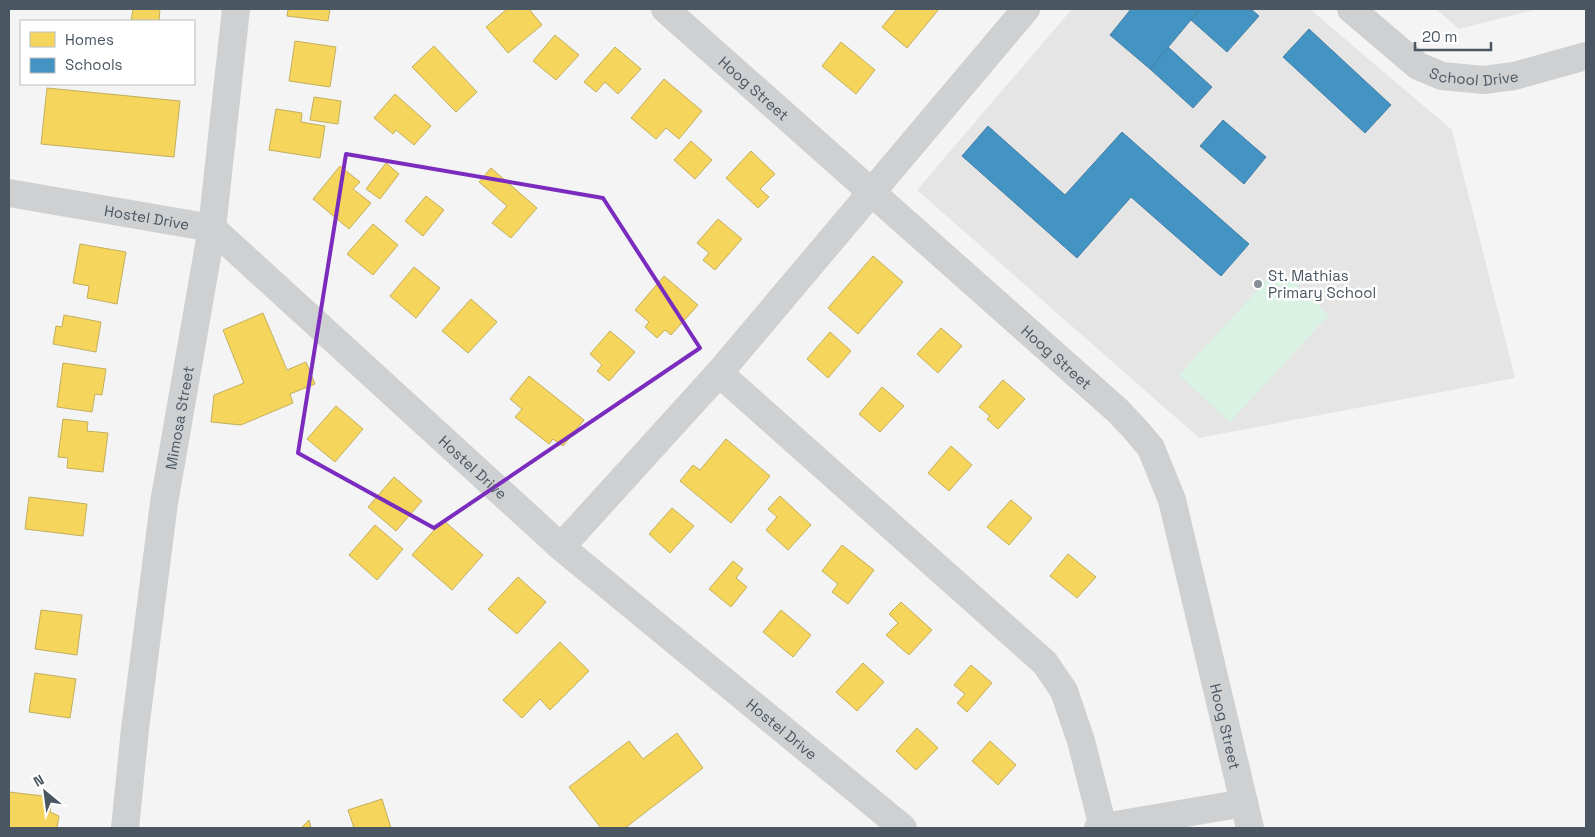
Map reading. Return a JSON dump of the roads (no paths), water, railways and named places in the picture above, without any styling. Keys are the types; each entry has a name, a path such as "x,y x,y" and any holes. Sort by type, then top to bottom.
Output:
{"street":[{"name":"Mimosa Street","path":"125,828 135,729 164,503 212,228 236,9"},
{"name":"Hoog Street","path":"665,9 1118,411 1136,428 1151,448 1172,500 1247,816"},
{"path":"561,547 719,373 1026,9"},
{"name":"School Drive","path":"1351,9 1418,66 1442,76 1484,80 1514,76 1586,56"},
{"name":"Hostel Drive","path":"9,192 212,228 561,547 903,828"},
{"path":"719,373 1045,663 1064,692 1081,741 1101,828 1247,816"}],"place":[{"name":"St. Mathias Primary School","path":"1258,284"}]}
